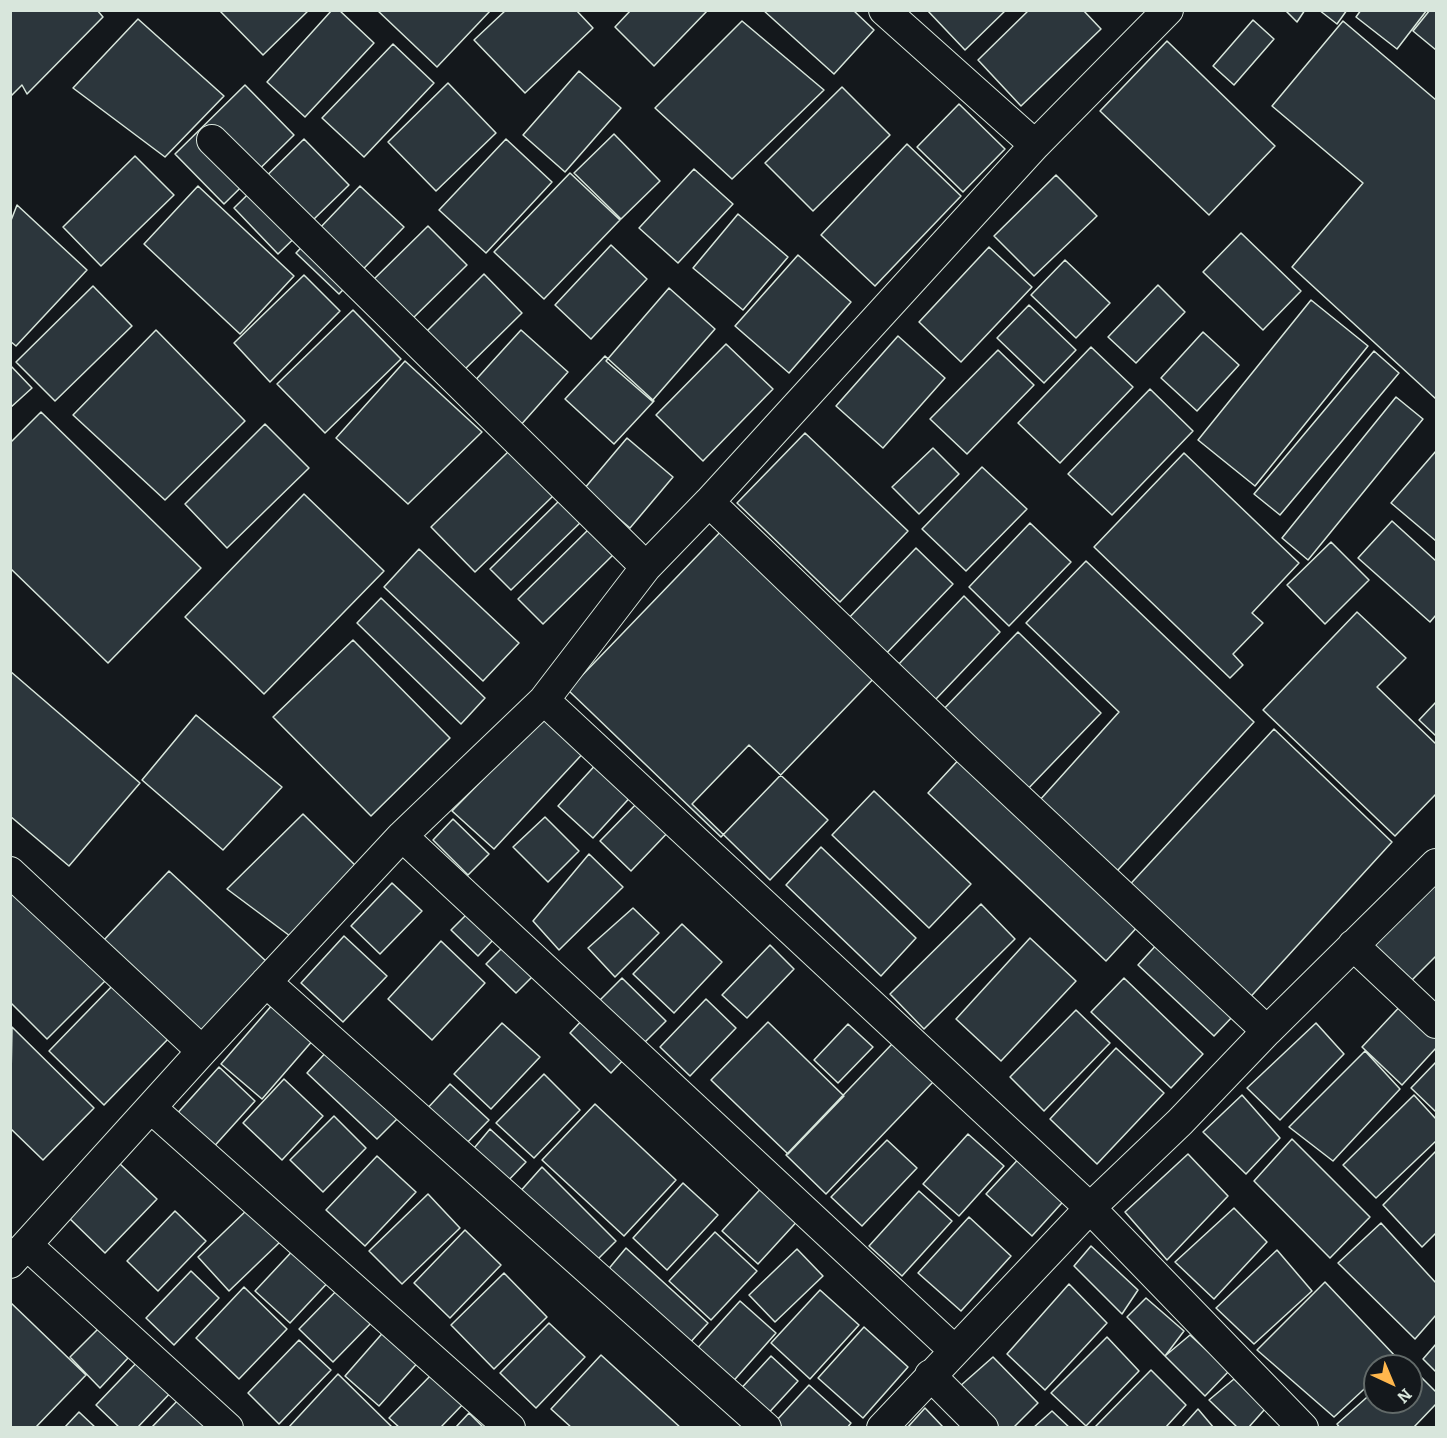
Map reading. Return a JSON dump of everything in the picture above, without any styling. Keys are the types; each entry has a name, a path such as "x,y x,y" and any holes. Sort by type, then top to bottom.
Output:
{"street":[{"path":"884,10 1035,145"},
{"path":"228,1428 19,1254 151,1107 402,836 544,700 646,567 709,502 1035,145 1168,10"},
{"path":"212,140 646,567"},
{"path":"709,502 969,752 1267,1031"},
{"path":"544,700 1090,1208 1303,1428"},
{"path":"402,836 954,1350"},
{"path":"882,1428 1090,1208 1180,1122 1267,1031 1437,864"},
{"path":"10,872 202,1052"},
{"path":"1353,945 1437,1023"},
{"path":"266,982 766,1428"},
{"path":"151,1107 510,1428"},
{"path":"930,1375 983,1428"}],"building":[{"path":"10,10 97,10 103,17 27,94 22,85 10,97"},
{"path":"219,10 309,10 263,55"},
{"path":"332,10 339,10 374,43 305,117 267,82"},
{"path":"377,10 491,10 437,67"},
{"path":"506,10 576,10 593,28 525,93 474,40"},
{"path":"631,10 708,10 654,66 615,27"},
{"path":"763,10 853,10 874,30 834,74"},
{"path":"927,10 1006,10 965,50"},
{"path":"1029,10 1083,10 1101,29 1021,106 978,60"},
{"path":"1285,10 1305,10 1297,22"},
{"path":"1319,10 1347,10 1337,24"},
{"path":"1361,10 1427,10 1397,49 1356,17"},
{"path":"1430,10 1436,10 1436,50 1413,31"},
{"path":"138,19 224,96 165,157 73,88"},
{"path":"1253,20 1274,39 1234,85 1213,66"},
{"path":"742,21 824,90 732,179 655,108"},
{"path":"1343,21 1436,100 1436,399 1292,267 1363,183 1272,106"},
{"path":"1167,41 1275,146 1209,215 1100,111"},
{"path":"393,44 434,83 364,157 322,118"},
{"path":"579,71 621,108 565,172 523,135"},
{"path":"448,83 496,133 436,191 388,142"},
{"path":"245,85 294,135 224,204 175,154"},
{"path":"842,87 890,135 813,211 765,163"},
{"path":"959,104 1005,149 963,192 917,147"},
{"path":"614,134 660,181 621,219 574,173"},
{"path":"304,139 349,185 278,254 234,208"},
{"path":"506,139 552,182 486,253 439,210"},
{"path":"907,144 961,196 875,286 821,235"},
{"path":"135,156 174,195 101,266 63,227"},
{"path":"694,169 733,204 678,263 639,228"},
{"path":"570,173 620,220 544,299 494,252"},
{"path":"1056,175 1097,216 1034,276 994,236"},
{"path":"198,186 294,276 240,334 144,244"},
{"path":"360,186 404,227 339,294 296,253"},
{"path":"17,205 87,270 16,346 10,341 10,223"},
{"path":"738,214 788,257 743,310 693,268"},
{"path":"428,226 467,265 409,322 371,282"},
{"path":"1241,233 1301,291 1263,330 1203,272"},
{"path":"611,245 647,279 591,339 555,305"},
{"path":"989,247 1032,287 961,362 919,322"},
{"path":"798,255 851,302 789,373 735,326"},
{"path":"1065,260 1110,303 1076,338 1031,295"},
{"path":"484,274 522,313 462,372 424,334"},
{"path":"304,275 340,311 270,382 234,343"},
{"path":"1158,285 1185,312 1136,363 1108,337"},
{"path":"93,286 132,326 55,401 16,362"},
{"path":"669,288 715,329 652,401 606,361"},
{"path":"1311,300 1368,346 1255,486 1198,440"},
{"path":"1029,305 1076,350 1044,383 997,338"},
{"path":"353,310 401,359 325,433 277,384"},
{"path":"156,330 245,421 165,500 73,415"},
{"path":"521,330 568,372 519,427 471,385"},
{"path":"1203,332 1239,365 1197,411 1161,378"},
{"path":"898,336 945,378 883,448 836,406"},
{"path":"726,344 773,389 703,461 656,415"},
{"path":"1091,347 1133,387 1060,463 1018,423"},
{"path":"998,350 1034,385 967,454 930,419"},
{"path":"1374,351 1399,373 1280,515 1254,494"},
{"path":"605,356 654,401 614,444 565,399"},
{"path":"405,361 482,432 408,504 336,438"},
{"path":"10,365 32,388 10,408"},
{"path":"1150,389 1193,431 1112,515 1068,474"},
{"path":"1396,397 1423,419 1308,560 1282,538"},
{"path":"41,412 201,568 108,663 10,568 10,443"},
{"path":"265,424 309,468 227,548 185,504"},
{"path":"805,433 908,531 840,602 737,503"},
{"path":"627,438 673,477 630,528 584,489"},
{"path":"933,448 959,474 919,514 892,487"},
{"path":"510,450 554,495 475,572 431,527"},
{"path":"1436,451 1436,541 1391,503"},
{"path":"1184,453 1299,563 1252,613 1263,623 1233,654 1243,665 1230,678 1094,547"},
{"path":"982,467 1027,509 966,571 922,529"},
{"path":"304,494 384,571 264,694 185,617"},
{"path":"562,498 583,520 511,590 490,569"},
{"path":"1392,521 1436,561 1436,615 1430,622 1358,558"},
{"path":"1030,523 1071,562 1009,626 969,587"},
{"path":"726,526 879,673 721,837 568,690"},
{"path":"590,528 615,553 543,624 518,599"},
{"path":"1331,542 1369,580 1325,624 1287,585"},
{"path":"916,548 953,584 881,659 844,623"},
{"path":"419,549 519,643 483,681 384,587"},
{"path":"1086,561 1254,722 1117,871 1039,801 1119,712 1026,623"},
{"path":"964,596 1000,632 935,700 898,665"},
{"path":"381,598 485,698 461,724 357,623"},
{"path":"1357,612 1406,658 1377,687 1436,744 1436,794 1395,836 1263,710"},
{"path":"1018,632 1101,713 1023,794 939,714"},
{"path":"353,640 450,738 371,816 273,717"},
{"path":"10,671 140,783 69,866 10,816"},
{"path":"1436,702 1436,736 1419,720"},
{"path":"550,711 588,748 494,849 452,811"},
{"path":"196,715 282,787 223,850 142,780"},
{"path":"1274,729 1392,842 1244,1004 1123,892"},
{"path":"749,745 828,820 770,880 692,804"},
{"path":"963,755 1141,923 1106,961 928,793"},
{"path":"600,760 635,792 593,838 558,806"},
{"path":"874,791 971,884 929,928 832,835"},
{"path":"642,798 673,827 631,871 600,841"},
{"path":"303,814 359,869 290,936 227,889"},
{"path":"545,817 579,851 548,882 513,847"},
{"path":"453,819 489,854 468,875 433,840"},
{"path":"821,847 916,938 881,976 786,885"},
{"path":"589,854 623,887 559,950 533,921"},
{"path":"169,871 267,962 201,1033 103,941"},
{"path":"1436,871 1436,956 1408,984 1368,944"},
{"path":"392,883 422,911 380,954 351,926"},
{"path":"16,891 105,981 47,1039 10,1002 10,896"},
{"path":"981,904 1015,939 924,1029 890,994"},
{"path":"633,908 659,933 615,977 588,948"},
{"path":"467,914 494,939 478,956 451,930"},
{"path":"682,924 722,962 674,1013 633,974"},
{"path":"344,936 387,976 343,1022 301,983"},
{"path":"1030,938 1076,981 1001,1061 956,1019"},
{"path":"441,941 485,983 432,1040 388,999"},
{"path":"1159,942 1235,1014 1214,1036 1138,965"},
{"path":"770,945 794,969 747,1018 722,995"},
{"path":"504,946 534,975 516,993 486,964"},
{"path":"622,978 666,1021 643,1044 599,1001"},
{"path":"1124,978 1203,1054 1171,1088 1091,1012"},
{"path":"116,982 171,1036 104,1105 49,1051"},
{"path":"706,999 736,1028 690,1076 660,1047"},
{"path":"1406,1000 1436,1029 1436,1048 1402,1085 1362,1047"},
{"path":"273,1004 314,1039 262,1099 221,1064"},
{"path":"1076,1010 1110,1043 1044,1111 1010,1077"},
{"path":"585,1017 627,1056 611,1073 570,1033"},
{"path":"768,1022 844,1096 788,1154 711,1080"},
{"path":"502,1023 540,1057 491,1109 454,1074"},
{"path":"1316,1023 1344,1054 1280,1120 1247,1088"},
{"path":"848,1024 873,1047 838,1083 814,1060"},
{"path":"12,1027 94,1108 43,1160 10,1128"},
{"path":"893,1043 933,1082 826,1194 786,1155"},
{"path":"1116,1048 1164,1093 1097,1164 1050,1119"},
{"path":"329,1049 400,1116 377,1139 307,1073"},
{"path":"1365,1051 1400,1089 1333,1161 1289,1127"},
{"path":"1436,1062 1436,1112 1411,1088"},
{"path":"219,1067 255,1101 210,1151 174,1117"},
{"path":"544,1074 580,1110 534,1158 496,1123"},
{"path":"284,1079 323,1116 282,1160 243,1123"},
{"path":"450,1084 489,1120 463,1147 424,1112"},
{"path":"1242,1095 1280,1138 1246,1174 1203,1132"},
{"path":"1414,1095 1436,1119 1436,1141 1376,1198 1343,1165"},
{"path":"595,1104 676,1180 624,1236 542,1160"},
{"path":"334,1116 366,1148 323,1192 290,1160"},
{"path":"490,1129 526,1162 504,1185 470,1153"},
{"path":"968,1134 1004,1166 959,1216 923,1184"},
{"path":"1292,1139 1370,1217 1330,1258 1254,1181"},
{"path":"887,1140 917,1168 862,1226 831,1197"},
{"path":"1436,1151 1436,1233 1422,1247 1383,1205"},
{"path":"1024,1153 1070,1194 1032,1236 986,1194"},
{"path":"1188,1154 1228,1196 1167,1260 1125,1212"},
{"path":"377,1156 416,1192 365,1246 326,1210"},
{"path":"118,1162 157,1199 105,1253 67,1216"},
{"path":"542,1167 616,1241 595,1262 517,1195"},
{"path":"683,1183 718,1215 667,1270 633,1238"},
{"path":"766,1183 802,1216 758,1264 722,1231"},
{"path":"919,1191 952,1221 902,1276 869,1246"},
{"path":"428,1194 460,1228 402,1284 369,1251"},
{"path":"249,1208 280,1242 229,1291 198,1257"},
{"path":"1234,1208 1267,1242 1214,1299 1175,1262"},
{"path":"175,1211 206,1241 158,1291 127,1261"},
{"path":"969,1217 1011,1256 961,1311 918,1273"},
{"path":"1381,1223 1436,1283 1436,1315 1415,1339 1338,1263"},
{"path":"465,1230 501,1265 450,1318 414,1283"},
{"path":"715,1232 757,1271 711,1320 669,1281"},
{"path":"299,1244 333,1277 290,1323 255,1291"},
{"path":"1091,1246 1138,1290 1122,1314 1074,1266"},
{"path":"626,1248 708,1323 687,1346 606,1272"},
{"path":"797,1249 823,1276 775,1322 749,1295"},
{"path":"1277,1250 1312,1291 1254,1344 1216,1308"},
{"path":"191,1271 219,1298 174,1345 146,1318"},
{"path":"504,1273 547,1317 494,1369 451,1325"},
{"path":"1325,1282 1393,1354 1363,1354 1363,1390 1334,1417 1257,1350"},
{"path":"343,1284 377,1317 333,1362 299,1329"},
{"path":"1069,1284 1107,1323 1045,1390 1007,1354"},
{"path":"244,1287 287,1329 239,1379 196,1338"},
{"path":"820,1290 859,1325 810,1379 771,1343"},
{"path":"1146,1298 1184,1331 1165,1356 1127,1317"},
{"path":"740,1301 776,1333 729,1386 693,1353"},
{"path":"10,1302 86,1375 35,1428 10,1428"},
{"path":"549,1323 585,1357 536,1408 500,1373"},
{"path":"864,1327 908,1367 863,1418 818,1378"},
{"path":"387,1328 421,1359 379,1406 345,1376"},
{"path":"98,1329 128,1358 100,1388 70,1357"},
{"path":"1190,1335 1229,1371 1205,1396 1165,1356"},
{"path":"1107,1337 1139,1371 1086,1426 1051,1393"},
{"path":"299,1340 331,1370 279,1424 248,1393"},
{"path":"1436,1344 1436,1372 1423,1359"},
{"path":"601,1355 681,1428 572,1428 551,1409"},
{"path":"143,1356 176,1387 137,1428 120,1428 96,1405"},
{"path":"771,1356 798,1381 764,1418 736,1394"},
{"path":"993,1357 1038,1403 1013,1428 995,1428 959,1387"},
{"path":"1151,1370 1186,1405 1165,1428 1094,1428"},
{"path":"434,1372 465,1402 440,1428 400,1428 389,1418"},
{"path":"338,1374 393,1428 288,1428"},
{"path":"1234,1379 1265,1409 1248,1428 1238,1428 1209,1400"},
{"path":"1423,1379 1436,1392 1436,1404 1413,1428 1340,1428 1337,1424 1363,1401 1363,1414 1423,1414"},
{"path":"809,1385 851,1423 847,1428 783,1428 776,1421"},
{"path":"180,1398 211,1428 151,1428"},
{"path":"925,1408 944,1428 907,1428"},
{"path":"1198,1409 1214,1428 1181,1428"},
{"path":"1052,1411 1070,1428 1033,1428"},
{"path":"79,1412 96,1428 64,1428"},
{"path":"469,1413 484,1428 455,1428"}]}
